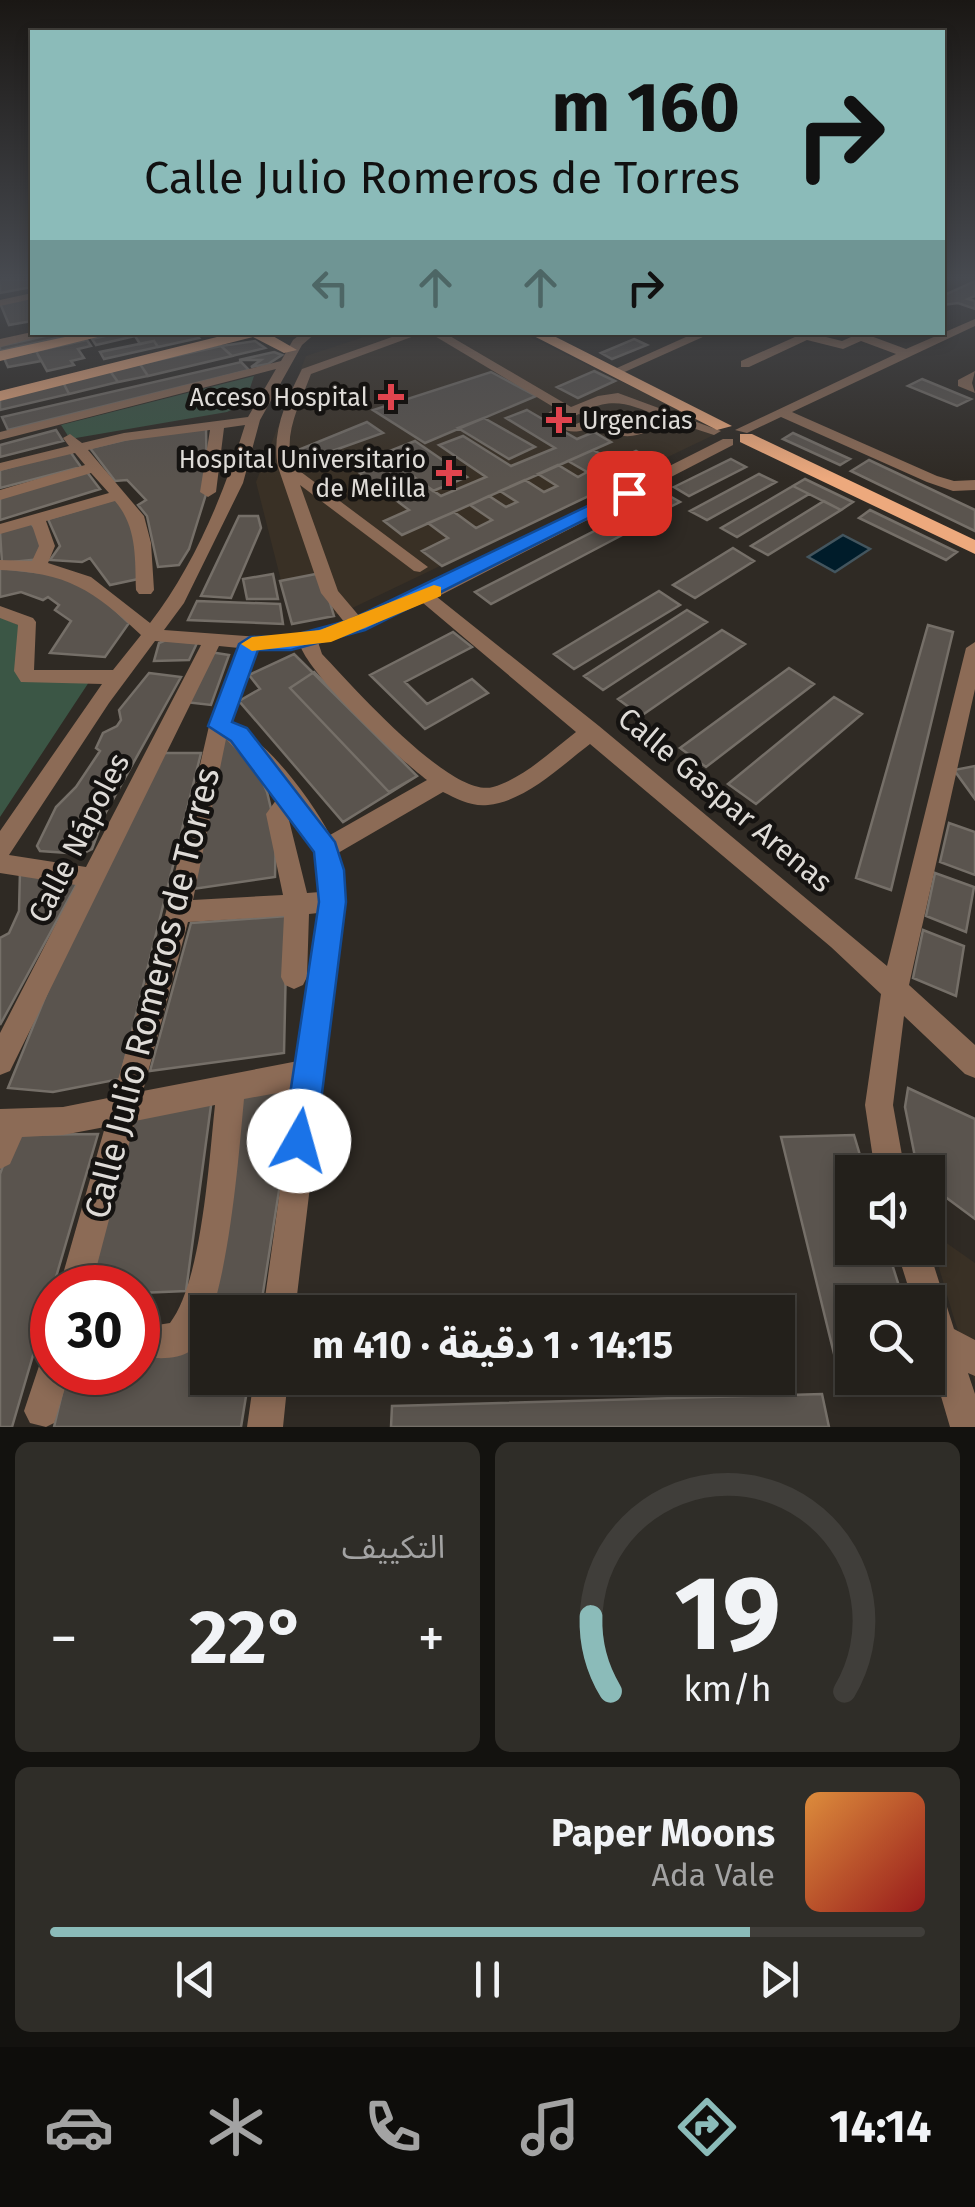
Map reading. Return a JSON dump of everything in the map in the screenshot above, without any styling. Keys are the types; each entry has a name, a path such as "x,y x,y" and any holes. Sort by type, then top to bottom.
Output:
{"main road":[{"path":"0,356 43,347"},
{"path":"0,396 201,347"},
{"path":"268,347 283,364"},
{"path":"569,347 630,372 731,433 969,543"}],"street":[{"path":"0,850 186,584 235,482 253,420 293,347"},
{"path":"0,436 283,364 295,347"},
{"path":"357,625 330,593 281,443 304,373 378,347"},
{"path":"459,347 565,408 554,414"},
{"path":"630,372 678,356 676,347"},
{"path":"745,364 783,347"},
{"path":"887,347 907,354"},
{"path":"0,564 39,565 75,573 110,596 152,635 250,644 308,640 357,625 426,596 598,509 731,433 784,413 923,347"},
{"path":"975,375 963,383 975,389"},
{"path":"579,409 620,396 667,418 731,433"},
{"path":"784,413 932,479 953,486 975,485"},
{"path":"609,427 629,436 667,418"},
{"path":"0,467 72,440 253,420"},
{"path":"208,492 218,424"},
{"path":"72,440 115,496 134,512 142,534 145,590"},
{"path":"286,467 420,567"},
{"path":"0,495 91,468"},
{"path":"0,530 115,496"},
{"path":"598,509 635,531"},
{"path":"37,518 46,546 39,565"},
{"path":"110,596 186,584"},
{"name":"Calle Gaspar Arenas","path":"426,596 840,940 975,1064"},
{"path":"0,612 27,622 24,671 28,677 118,677"},
{"path":"308,640 314,656 440,783 468,798 502,792 592,731"},
{"name":"Calle Nápoles","path":"0,1061 212,641"},
{"name":"Calle Julio Romeros de Torres","path":"81,1265 178,912 220,726 250,644"},
{"path":"887,1155 879,1105 894,992 968,716 975,649"},
{"path":"220,726 239,734 326,849 332,902 281,1295"},
{"path":"326,849 440,783"},
{"path":"290,798 277,814 297,904 294,977"},
{"path":"0,863 93,878"},
{"path":"178,912 332,902"},
{"path":"0,1154 7,1124 123,1110 307,1073"},
{"path":"160,1340 178,1339 195,1316 218,1202 231,1088"},
{"path":"945,1342 975,1358"},
{"path":"945,1353 968,1427"},
{"path":"42,1411 46,1395"},
{"path":"266,1427 269,1395"}],"shaded area":[{"name":"Hospital Universitario de Melilla","path":"335,347 550,347 722,431 342,613 292,624 256,482 306,356"},
{"path":"945,1242 975,1263 975,1383 945,1285 938,1265 945,1265"}],"green space":[{"path":"254,376 245,403 227,412 70,439 61,425"},
{"path":"0,617 25,628 21,680 89,682 0,817"}],"water":[{"path":"843,535 870,549 835,572 808,557"}],"building":[{"path":"88,347 78,349 84,358 71,361 74,365 47,371 36,351"},
{"path":"127,347 158,347 104,359 100,352"},
{"path":"218,347 232,356 148,376 140,364"},
{"path":"222,347 265,348 232,356"},
{"path":"616,347 643,347 612,359 601,353"},
{"path":"36,351 41,361 8,367 4,358"},
{"path":"274,352 282,355 268,364 251,367 261,360 239,360"},
{"path":"241,362 249,370 8,430 2,417"},
{"path":"140,364 148,376 118,382 110,371"},
{"path":"110,371 118,382 69,394 63,382"},
{"path":"594,371 615,381 578,398 557,387"},
{"path":"491,372 536,396 425,443 373,410"},
{"path":"922,379 971,399 957,406 908,386"},
{"path":"63,382 69,394 0,410 0,397"},
{"name":"Hospital Universitario de Melilla","path":"527,410 577,439 594,432 611,442 402,535 384,521 409,510 360,473 391,461 441,496 486,477 439,445 463,436 511,466 555,448 506,418"},
{"path":"484,418 535,447 509,459 458,428"},
{"path":"367,422 383,433 304,461 293,452"},
{"path":"206,427 207,491 189,549 179,565 158,567 147,516 138,505 146,500 127,480 115,481 90,448 158,432"},
{"path":"56,430 63,441 0,457 0,445"},
{"path":"793,433 850,459 840,465 783,439"},
{"path":"415,441 467,477 433,491 382,454"},
{"path":"69,450 81,467 0,488 0,470"},
{"path":"593,450 614,461 636,451 658,463 442,566 422,551 448,538 428,523 454,512 476,528 492,520 470,505 489,496 506,507 517,502 500,491 525,480 544,492 557,486 538,474 558,465 578,477 587,472 568,461"},
{"path":"731,459 746,467 689,496 674,487"},
{"path":"869,460 975,510 975,531 851,471"},
{"path":"87,472 100,489 0,520 0,498"},
{"path":"759,474 776,482 707,520 690,511"},
{"path":"805,479 853,502 841,510 793,486"},
{"path":"793,486 809,494 737,537 721,528"},
{"path":"666,494 680,502 644,520 631,512"},
{"path":"115,499 130,513 143,578 110,585 90,558 82,562 50,560 60,546 48,519"},
{"path":"824,501 841,510 768,555 751,546"},
{"path":"870,510 957,552 946,560 859,518"},
{"path":"239,516 258,516 261,528 231,598 201,596"},
{"path":"612,522 628,532 491,604 475,592"},
{"path":"31,523 41,537 41,559 2,563 0,532"},
{"path":"733,548 754,561 695,598 673,585"},
{"path":"0,568 80,577 129,623 105,657 50,653 71,621 55,610 59,605 48,597 43,600 21,592 0,597"},
{"path":"321,573 334,616 292,624 280,581"},
{"path":"273,574 278,599 247,599 243,579"},
{"path":"659,591 680,605 574,669 554,654"},
{"path":"197,601 280,604 283,624 188,620"},
{"path":"687,610 707,622 603,690 584,676"},
{"path":"928,625 953,632 891,890 856,878"},
{"path":"722,630 745,644 641,716 618,699"},
{"path":"453,632 472,647 405,682 427,704 472,679 488,693 425,729 370,675"},
{"path":"159,643 197,643 189,660 154,661"},
{"path":"210,652 229,655 211,705 185,702"},
{"path":"294,654 417,776 343,822 239,701 260,689 249,675"},
{"path":"789,668 814,684 706,767 680,748"},
{"path":"314,672 417,776 389,792 290,688"},
{"path":"149,673 181,677 105,814 92,849 82,854 40,851 37,846 56,807 76,787 100,751 96,748 103,733 117,726 121,720 119,710"},
{"path":"834,697 862,714 756,804 728,784"},
{"path":"224,735 253,760 267,792 276,830 275,877 186,890"},
{"path":"163,753 201,753 120,1079 53,1092 8,1088 65,948"},
{"path":"975,766 975,799 954,770"},
{"path":"949,823 975,832 975,875 940,862"},
{"path":"20,871 79,880 0,1025 0,938 9,933 19,911"},
{"path":"935,873 974,887 966,932 926,916"},
{"path":"287,916 284,1053 150,1071 191,923"},
{"path":"923,930 964,946 956,996 913,978"},
{"path":"296,1082 263,1295 209,1295 236,1093"},
{"path":"908,1088 975,1119 975,1219 945,1197 945,1155 915,1155 905,1107"},
{"path":"212,1098 186,1291 160,1292 160,1265 93,1265 128,1117"},
{"path":"98,1134 60,1265 30,1265 30,1366 12,1427 0,1427 0,1174 14,1135"},
{"path":"854,1135 860,1155 835,1155 835,1265 892,1265 899,1285 835,1285 835,1358 781,1137"},
{"path":"160,1350 190,1351 190,1395 246,1395 241,1427 54,1427 62,1395 160,1395"},
{"path":"822,1394 829,1427 391,1427 392,1406"}],"slow traffic":[{"path":"252,644 324,637 434,591"}],"place":[{"name":"Acceso Hospital","path":"391,397"},
{"name":"Urgencias","path":"559,420"},
{"name":"Hospital Universitario de Melilla","path":"449,473"}],"route":[{"path":"299,1141 332,902 331,870 326,849 300,810 239,734 220,726 250,644 291,643 357,625 426,596 629,493"}]}
